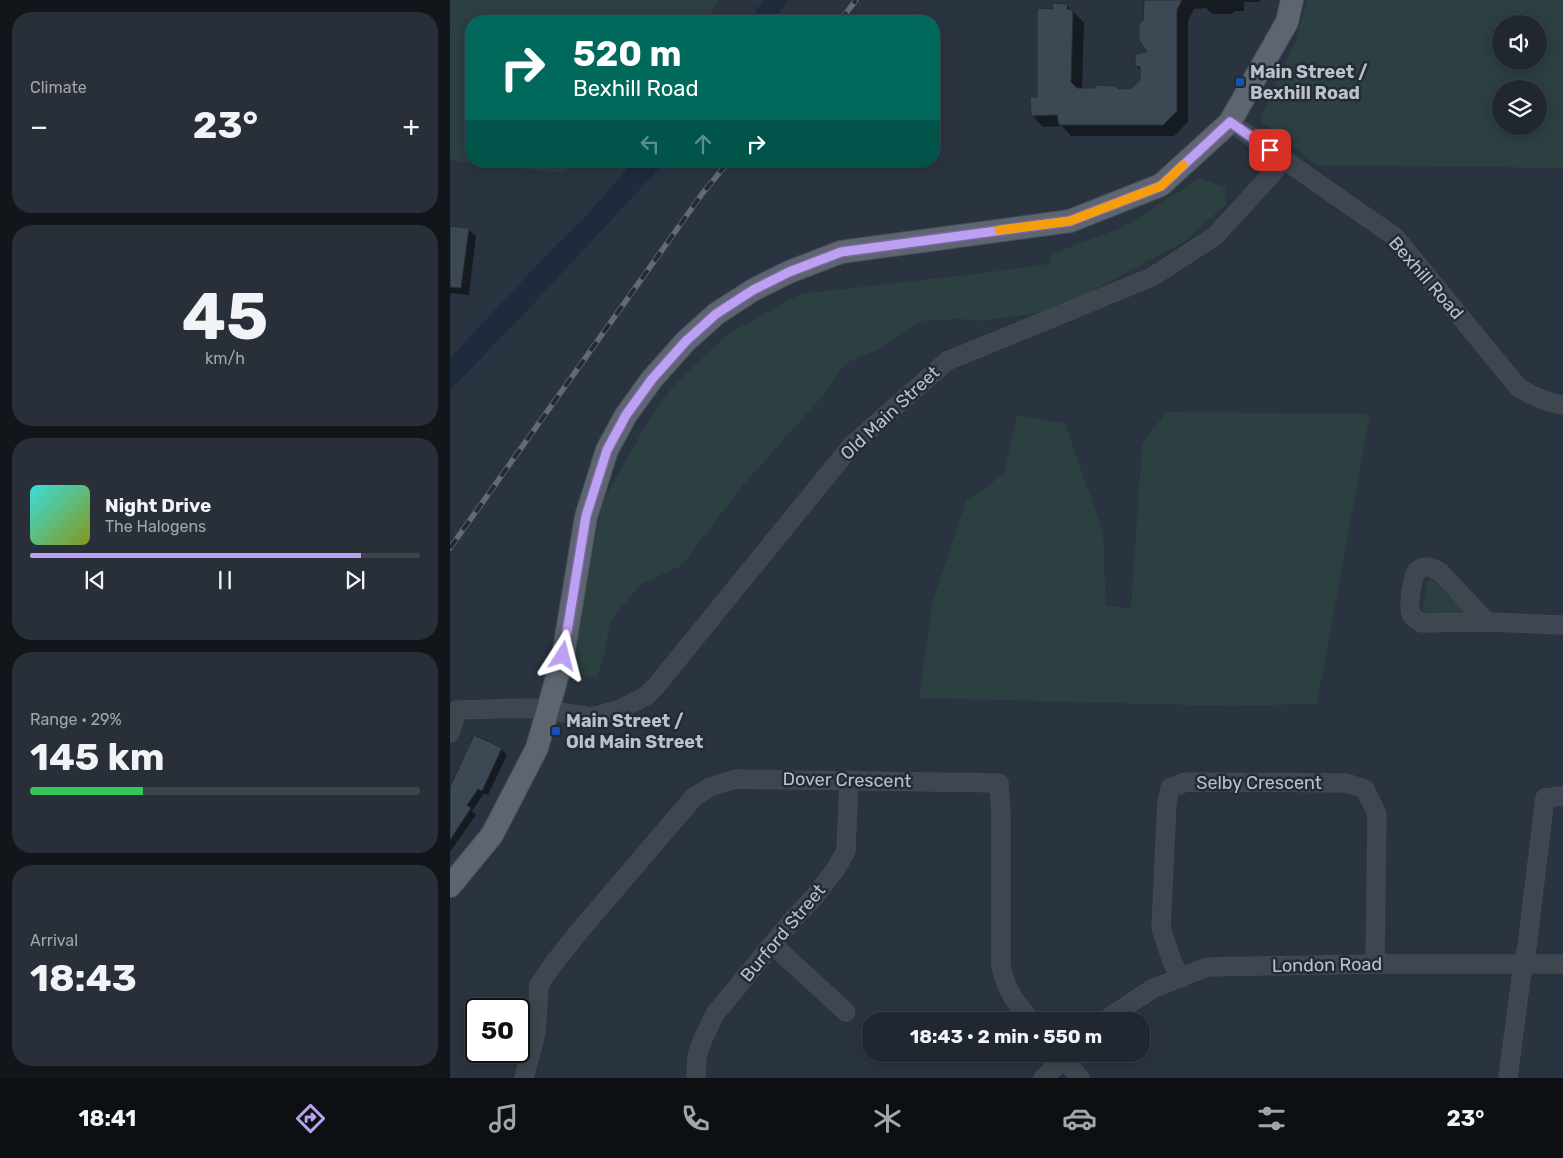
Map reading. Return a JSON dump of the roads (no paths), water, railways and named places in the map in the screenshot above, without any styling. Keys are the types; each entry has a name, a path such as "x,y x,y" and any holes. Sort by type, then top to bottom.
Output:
{"main road":[{"path":"450,886 492,835 537,748 563,656 586,516 607,450 626,415 652,379 686,341 716,314 753,290 789,272 841,252 1070,221 1161,186 1230,122 1287,22 1292,0"}],"street":[{"name":"Bexhill Road","path":"1230,122 1395,238 1518,387 1530,396 1563,405"},
{"name":"Old Main Street","path":"450,733 457,710 531,708 592,717 618,710 646,696 852,445 947,360 1152,277 1215,236 1271,175 1283,159"},
{"path":"1487,622 1563,625"},
{"name":"Dover Crescent","path":"524,1078 536,1033 534,984 554,963 694,797 710,787 736,779 999,783 1001,812 1001,967 1009,993 1023,1012"},
{"name":"Burford Street","path":"696,1078 696,1056 702,1039 715,1014 835,870 846,851 849,780"},
{"name":"Selby Crescent","path":"1181,978 1172,961 1161,928 1167,802 1170,788 1186,782 1346,783 1365,789 1378,814 1375,964"},
{"path":"1508,1078 1545,798 1563,796"},
{"path":"773,944 846,1012"},
{"name":"London Road","path":"1118,1012 1152,989 1208,967 1375,964 1563,964"},
{"path":"1043,1078 1059,1062"},
{"path":"1069,1062 1080,1078"}],"water":[{"path":"763,0 788,0 778,15 754,15"},
{"path":"629,167 660,167 523,315 450,390 450,358 551,250 584,218"}],"railway":[{"path":"845,15 856,0"},
{"path":"450,548 702,194 724,167"}],"place":[{"name":"Main Street / Bexhill Road","path":"1240,82"},
{"name":"Main Street / Old Main Street","path":"556,731"}]}
